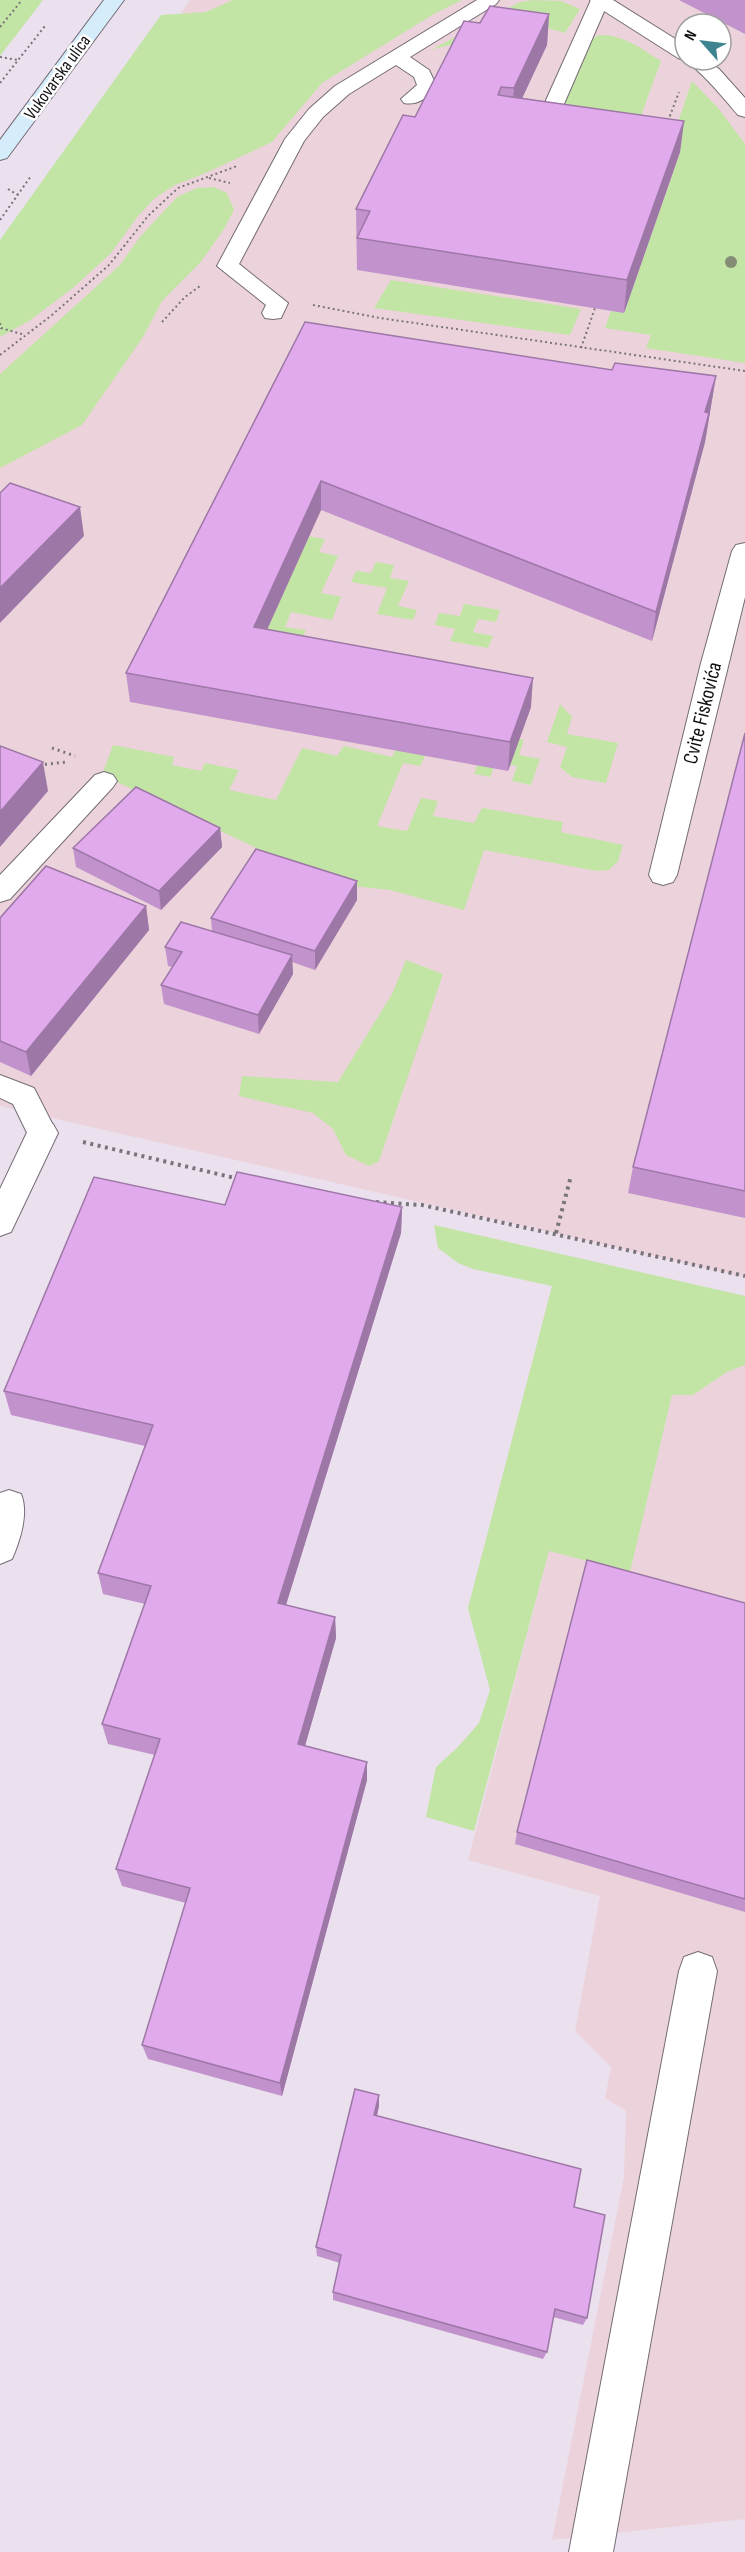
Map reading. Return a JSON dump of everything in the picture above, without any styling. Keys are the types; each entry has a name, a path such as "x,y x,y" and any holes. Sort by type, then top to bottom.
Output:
{"street":[{"name":"Vukovarska ulica","path":"0,154 114,0"},
{"path":"600,0 673,46"},
{"path":"711,72 745,111"},
{"name":"Cvite Fiskovića","path":"663,875 714,663 745,551"},
{"path":"0,1223 42,1133"}],"lane":[{"path":"273,313 277,303 228,266 295,140 316,113 342,90 490,0"},
{"path":"544,127 600,0"},
{"path":"396,56 422,74 427,87 411,99"},
{"path":"0,892 104,781"},
{"path":"0,1086 24,1096 42,1133"},
{"path":"0,1548 9,1505"},
{"path":"591,2552 698,1971"}],"path":[{"path":"0,27 22,0"},
{"path":"0,83 46,26"},
{"path":"0,57 18,60"},
{"path":"667,123 679,92"},
{"path":"0,355 109,266 148,216 178,188 208,177"},
{"path":"8,189 18,195"},
{"path":"162,322 185,297 228,266"},
{"path":"306,304 581,348 745,371"},
{"path":"581,348 595,308"},
{"path":"0,323 1,328 26,336"},
{"path":"52,748 78,757"},
{"path":"28,766 75,761"},
{"path":"42,1133 240,1180"},
{"path":"556,1233 571,1176"},
{"path":"366,1202 422,1205 745,1276"}],"shaded area":[{"path":"190,0 745,0 745,1277 0,1106 0,280"},
{"path":"745,1365 745,2519 552,2540 624,2177 626,2111 605,2098 611,2067 575,2031 600,1896 468,1860 549,1551 630,1571 672,1395 693,1395 727,1372"}],"green space":[{"path":"0,0 43,0 0,56"},
{"path":"233,0 462,0 434,14 322,83 272,142 175,185 155,198 138,216 111,253 74,287 29,321 0,337 0,240 161,15 206,12"},
{"path":"561,1 580,9 565,33 541,26 477,48 449,45 431,50 520,2"},
{"path":"599,35 625,40 661,61 636,129 558,113 590,40"},
{"path":"692,81 719,109 745,144 745,363 646,348 651,335 605,328 611,311 624,312 680,153 677,146 671,143"},
{"path":"214,187 227,193 234,210 224,229 200,263 162,301 143,337 82,425 0,468 0,374 120,265 139,238 177,197 197,188"},
{"path":"391,280 581,309 570,335 374,308"},
{"path":"306,536 325,539 319,552 338,556 321,593 341,597 332,620 291,612 285,627 306,630 300,642 255,646"},
{"path":"376,562 394,565 390,578 409,581 398,606 417,610 413,620 377,614 387,588 351,582 356,571 371,573"},
{"path":"464,604 500,610 496,622 478,619 473,632 493,636 488,648 450,641 455,629 435,625 439,613 460,616"},
{"path":"560,704 572,717 567,734 618,743 606,783 572,777 560,767 567,747 547,742"},
{"path":"506,736 524,740 519,755 540,759 531,785 512,781 517,766 496,762 490,777 474,774 483,750"},
{"path":"113,745 174,757 172,765 201,771 205,763 239,770 229,790 276,800 302,748 337,756 344,746 392,757 397,747 427,753 420,766 403,763 377,826 407,831 421,798 438,801 433,816 474,823 482,808 563,822 561,832 623,845 618,861 609,870 597,871 484,850 464,910 390,890 333,884 102,775"},
{"path":"406,960 443,974 379,1161 369,1166 346,1155 333,1129 313,1113 239,1096 242,1076 338,1082 392,994"},
{"path":"434,1225 745,1296 745,1365 727,1372 693,1395 672,1395 630,1572 549,1551 474,1831 426,1817 436,1767 479,1723 490,1690 468,1608 552,1286 473,1269 458,1263 438,1248"}],"building":[{"path":"490,6 549,14 514,88 501,87 498,95 684,121 627,280 357,238 370,211 356,209 403,115 415,117 464,21 480,23"},
{"path":"305,322 612,370 615,363 716,376 705,412 709,413 656,612 321,481 254,627 533,678 510,742 126,673"},
{"path":"10,483 80,507 0,588 0,493"},
{"path":"745,733 745,1191 633,1167"},
{"path":"0,746 43,762 0,812"},
{"path":"136,787 220,828 159,891 73,848"},
{"path":"256,849 357,881 315,951 211,918"},
{"path":"46,866 146,906 26,1052 0,1041 0,918"},
{"path":"181,922 292,955 258,1015 161,985 182,952 165,947"},
{"path":"237,1172 402,1207 278,1603 335,1617 298,1744 367,1762 280,2083 142,2045 190,1888 116,1869 160,1739 102,1724 151,1586 98,1573 153,1425 4,1391 94,1177 225,1205"},
{"path":"587,1560 745,1603 745,1899 517,1832"},
{"path":"355,2089 379,2095 374,2115 581,2169 574,2207 605,2215 587,2318 555,2309 547,2352 333,2292 341,2255 316,2247"}]}
